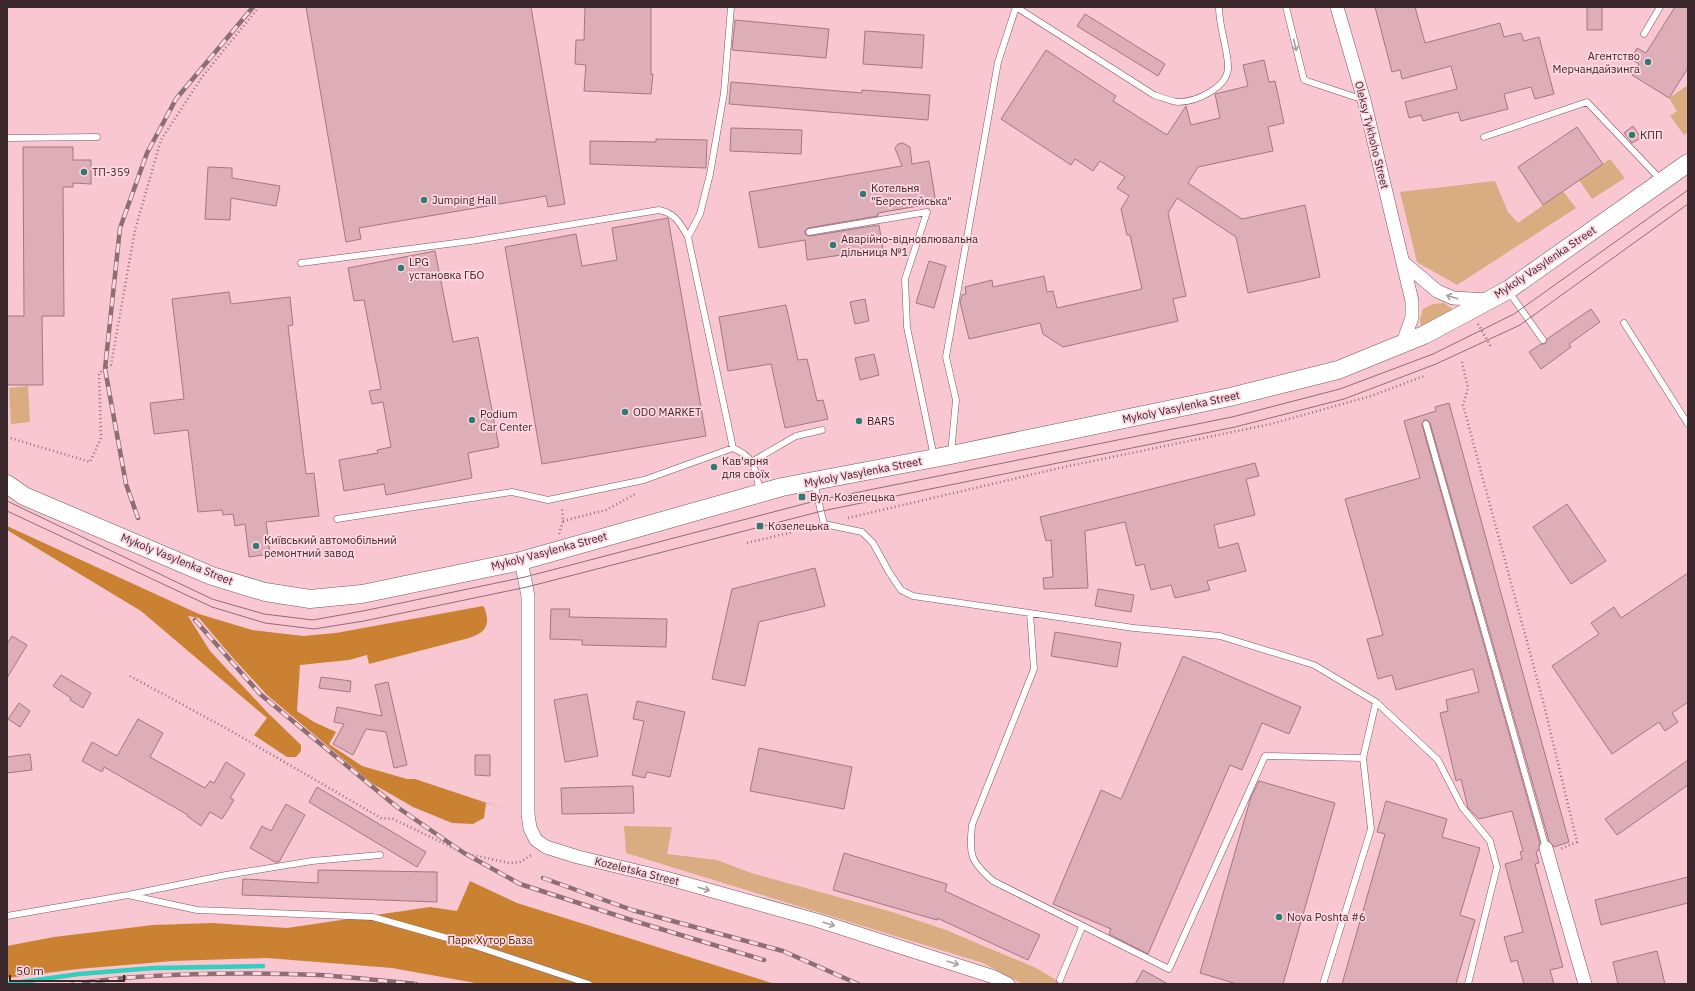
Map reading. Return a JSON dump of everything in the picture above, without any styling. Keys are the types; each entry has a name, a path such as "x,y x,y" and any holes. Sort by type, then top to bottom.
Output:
{"main road":[{"name":"Mykoly Vasylenka Street","path":"7,484 24,496 212,576 265,592 310,599 362,594 520,561 761,492 1230,397 1338,370 1424,335 1508,290 1688,163"}],"street":[{"name":"Oleksy Tykhoho Street","path":"1337,7 1364,100 1412,301 1412,317 1403,343"},
{"path":"1404,263 1437,292 1453,298 1490,300"},
{"name":"Kozeletska Street","path":"520,561 528,596 528,814 530,828 536,840 546,847 578,857 666,878 816,920 994,977 1008,984"},
{"path":"1547,851 1585,984"}],"lane":[{"path":"688,237 700,214 710,174 724,93 731,7"},
{"path":"942,456 956,400 946,357 998,62 1016,7 1154,95 1177,102 1196,99 1211,92 1224,80 1229,67 1218,7"},
{"path":"1286,7 1304,80 1364,100"},
{"path":"1644,34 1660,7"},
{"path":"1484,137 1587,102 1663,181"},
{"path":"7,138 97,137"},
{"path":"301,263 471,241 659,210 668,212 677,218 688,237 733,448"},
{"path":"809,232 927,212 905,279 907,327 942,456"},
{"path":"1508,290 1543,340"},
{"path":"1624,323 1688,424"},
{"path":"1426,424 1547,851"},
{"path":"753,461 796,436 822,430"},
{"path":"337,519 512,492 548,500 644,480 733,448 744,452 753,461 761,492"},
{"path":"814,481 824,524 862,532 873,544 901,590 913,596 1134,628 1220,636 1314,664 1376,702 1438,760 1462,807 1490,841 1497,867 1468,984"},
{"path":"1030,613 1034,669 972,825 970,850 979,869 993,881 1082,927 1169,969 1265,756 1363,758"},
{"path":"1323,984 1371,829 1363,758 1376,702"},
{"path":"7,916 128,895 226,875 312,861 380,855"},
{"path":"128,895 197,910 373,917 472,946 589,984"},
{"path":"1060,980 1082,927"}],"path":[{"path":"7,437 90,462 101,438 99,372 111,365 134,230 161,140 202,77 259,7"},
{"path":"1462,362 1468,388 1463,405 1543,701 1577,842 1547,851"},
{"path":"824,524 1064,467 1271,424 1371,396 1424,376"},
{"path":"563,521 606,510 635,494 644,480"},
{"path":"559,534 563,521 561,497"},
{"path":"747,543 793,532"},
{"path":"130,676 230,731 381,818 393,819 464,853 509,862 520,862 528,857"}],"shaded area":[{"path":"1688,85 1688,132 1684,135 1670,116 1677,111 1669,98"},
{"path":"1610,159 1625,178 1592,199 1579,180"},
{"path":"1495,181 1508,212 1518,223 1563,191 1576,208 1457,285 1417,262 1400,192"},
{"path":"1444,303 1454,310 1421,328 1420,319 1423,309 1433,304"},
{"path":"28,386 30,422 11,424 9,388"},
{"path":"624,826 672,827 667,854 717,860 751,873 892,912 946,930 1036,968 1063,984 1023,984 983,963 626,853"}],"green space":[{"path":"7,526 199,614 252,630 303,636 336,633 483,606 487,618 486,626 482,631 469,638 369,664 367,655 349,660 300,665 297,711 314,722 336,732 329,744 362,766 407,779 415,779 502,808 486,803 484,818 473,824 452,823 413,807 373,784 267,695 199,618 188,616 210,651 267,712 301,745 301,751 296,757 287,757 254,735 267,718 141,611 7,530"},
{"name":"Парк Хутор База","path":"470,881 517,903 775,984 481,984 392,968 267,958 173,961 78,969 7,978 7,946 54,937 153,925 212,923 287,928 430,907 457,911"}],"building":[{"path":"306,7 531,7 565,204 548,207 546,196 359,228 361,239 346,242"},
{"path":"585,7 651,7 651,74 653,74 651,94 584,91 586,65 575,64 576,40 584,40"},
{"path":"1375,7 1415,7 1425,43 1500,23 1504,37 1521,33 1524,41 1539,37 1554,94 1535,99 1531,87 1504,94 1508,109 1461,121 1458,112 1423,121 1421,115 1409,118 1405,102 1457,89 1451,66 1402,79 1400,70 1392,72"},
{"path":"1587,7 1602,7 1602,30 1587,30"},
{"path":"1675,7 1688,7 1688,68 1669,98 1632,75 1639,64 1631,59 1637,48 1646,53"},
{"path":"1085,14 1165,64 1158,76 1077,26"},
{"path":"735,20 829,29 826,58 732,50"},
{"path":"865,31 924,35 922,68 863,64"},
{"path":"1046,50 1116,96 1113,101 1167,135 1186,106 1191,125 1220,118 1215,94 1248,86 1243,65 1264,60 1269,82 1275,81 1284,123 1268,127 1273,151 1198,167 1188,183 1242,219 1305,205 1320,277 1248,293 1236,237 1177,198 1168,213 1186,296 1173,299 1178,321 1063,347 1043,334 1040,323 969,339 960,302 962,295 966,294 965,287 992,280 993,287 1044,276 1047,292 1053,291 1057,308 1142,289 1130,235 1127,235 1121,209 1129,196 1117,188 1125,177 1100,161 1093,171 1075,159 1071,165 1001,119"},
{"path":"731,82 862,93 862,90 930,95 928,120 729,104"},
{"name":"КПП","path":"1633,126 1641,138 1632,143 1624,133"},
{"path":"1577,127 1603,164 1543,205 1518,167"},
{"path":"731,128 802,130 801,154 730,151"},
{"path":"656,139 707,140 706,168 590,164 590,141 656,142"},
{"path":"903,143 910,147 912,164 929,161 936,203 878,213 878,216 808,228 805,231 806,235 810,236 879,225 883,249 807,260 805,240 759,248 749,192 902,166 895,148 898,144"},
{"path":"23,147 73,147 73,160 91,160 91,184 73,183 73,187 63,187 64,316 42,316 43,385 7,385 7,316 24,316"},
{"path":"208,167 232,168 232,178 280,186 276,206 231,198 230,220 205,219"},
{"path":"668,218 706,436 542,464 505,247 576,234 582,266 617,260 612,228"},
{"path":"435,251 453,342 478,337 499,447 468,453 472,478 386,495 384,484 344,491 339,460 378,453 377,450 391,447 383,402 372,404 369,391 381,389 364,300 354,301 348,268"},
{"path":"929,261 946,266 934,308 916,303"},
{"path":"229,292 231,304 290,297 293,325 288,326 306,474 314,473 319,516 266,522 270,554 249,557 245,524 235,526 233,514 223,515 222,510 198,512 188,430 154,434 150,403 184,399 172,299"},
{"path":"865,299 869,321 855,324 850,302"},
{"path":"786,305 798,360 807,359 817,401 823,400 828,419 785,428 771,364 728,371 719,317"},
{"path":"1591,309 1600,322 1569,344 1571,347 1541,369 1529,352 1541,344 1545,344 1547,339"},
{"path":"874,354 879,375 860,380 855,358"},
{"path":"1449,403 1569,842 1554,847 1549,841 1430,423 1427,420 1424,420 1422,425 1540,843 1538,851 1536,852 1539,863 1535,864 1563,967 1550,970 1554,984 1524,984 1517,960 1511,962 1504,937 1523,932 1505,864 1522,859 1520,852 1523,851 1512,811 1479,819 1468,808 1461,779 1456,781 1440,713 1448,711 1446,700 1479,692 1473,669 1396,690 1392,675 1378,679 1367,639 1383,635 1345,499 1420,478 1404,421 1436,411 1435,407"},
{"path":"1255,463 1259,476 1246,479 1255,515 1214,525 1219,548 1238,543 1246,571 1207,581 1210,590 1175,598 1171,585 1151,590 1144,564 1136,566 1125,522 1085,531 1088,588 1044,589 1043,578 1053,577 1051,540 1046,541 1040,517"},
{"path":"1567,504 1606,561 1571,584 1533,527"},
{"path":"815,568 825,606 759,622 745,686 712,679 732,589"},
{"path":"1688,573 1688,702 1672,713 1678,722 1665,731 1659,722 1612,754 1552,666 1599,634 1591,623 1614,607 1621,618"},
{"path":"1098,589 1134,595 1131,612 1095,606"},
{"path":"551,609 570,609 569,617 667,619 666,647 582,645 582,640 550,639"},
{"path":"1055,632 1121,643 1117,667 1051,656"},
{"path":"12,636 27,645 7,678 7,644"},
{"path":"1183,656 1301,707 1289,734 1262,723 1242,770 1230,765 1148,954 1109,934 1111,929 1053,904 1101,790 1121,799"},
{"path":"61,675 91,693 83,708 70,700 71,698 53,686"},
{"path":"321,677 351,681 350,692 319,688"},
{"path":"388,682 407,765 394,768 386,732 366,729 353,755 333,744 344,724 334,722 337,707 382,716 375,685"},
{"path":"587,694 598,756 565,762 554,700"},
{"path":"637,701 685,712 670,777 647,772 645,778 632,775 644,721 633,719"},
{"path":"19,703 30,711 20,727 8,719"},
{"path":"138,719 163,733 150,757 205,788 210,781 214,783 226,762 245,774 230,798 234,800 222,819 210,812 201,826 187,816 188,815 104,767 102,772 82,761 92,742 117,756"},
{"path":"759,748 852,767 844,809 750,791"},
{"path":"30,754 32,770 7,773 7,757"},
{"path":"475,755 490,755 490,776 475,775"},
{"path":"1688,760 1688,785 1617,835 1605,819"},
{"path":"1259,781 1335,803 1283,984 1237,984 1200,973 1251,797"},
{"path":"633,786 634,813 562,814 561,788"},
{"path":"317,787 426,852 417,867 309,802"},
{"path":"1386,801 1447,819 1442,837 1480,848 1460,915 1475,920 1456,984 1342,984 1385,834 1377,832"},
{"path":"286,804 305,815 279,862 275,862 250,848 262,826 271,831"},
{"path":"844,853 947,884 945,891 1040,935 1028,960 937,918 937,920 833,890"},
{"path":"318,870 437,872 437,902 242,895 243,879 318,883"},
{"path":"1688,877 1688,903 1601,925 1595,900"},
{"path":"1657,951 1665,984 1618,984 1613,962"},
{"path":"1143,970 1168,984 1135,984"}],"waterway":[{"path":"7,984 79,974 154,968 263,966"}],"tram line":[{"path":"7,501 212,599 264,614 313,620 363,611 525,577 819,500 1232,417 1340,389 1433,354 1514,314 1688,190"},
{"path":"7,511 212,607 265,623 314,629 364,621 527,587 822,511 1235,427 1344,399 1436,364 1520,325 1688,204"}],"railway":[{"path":"138,518 126,484 105,369 120,228 147,153 176,99 253,7"},
{"path":"195,620 260,694 397,807 464,853 520,884 631,920 764,960"},
{"path":"543,878 632,910 783,951 858,984"},
{"path":"73,984 134,977 227,973 319,975 416,984"}],"place":[{"name":"Агентство Мерчандайзинга","path":"1648,62"},
{"name":"КПП","path":"1632,135"},
{"name":"ТП-359","path":"84,172"},
{"name":"Котельня \"Берестейська\"","path":"863,194"},
{"name":"Jumping Hall","path":"424,200"},
{"name":"Аварійно-відновлювальна дільниця №1","path":"833,245"},
{"name":"LPG установка ГБО","path":"401,268"},
{"name":"ODO MARKET","path":"625,412"},
{"name":"Podium Car Center","path":"472,420"},
{"name":"BARS","path":"859,421"},
{"name":"Кав'ярня для своїх","path":"714,467"},
{"name":"Вул. Козелецька","path":"802,497"},
{"name":"Козелецька","path":"760,526"},
{"name":"Київський автомобільний ремонтний завод","path":"256,546"},
{"name":"Nova Poshta #6","path":"1279,917"}]}
